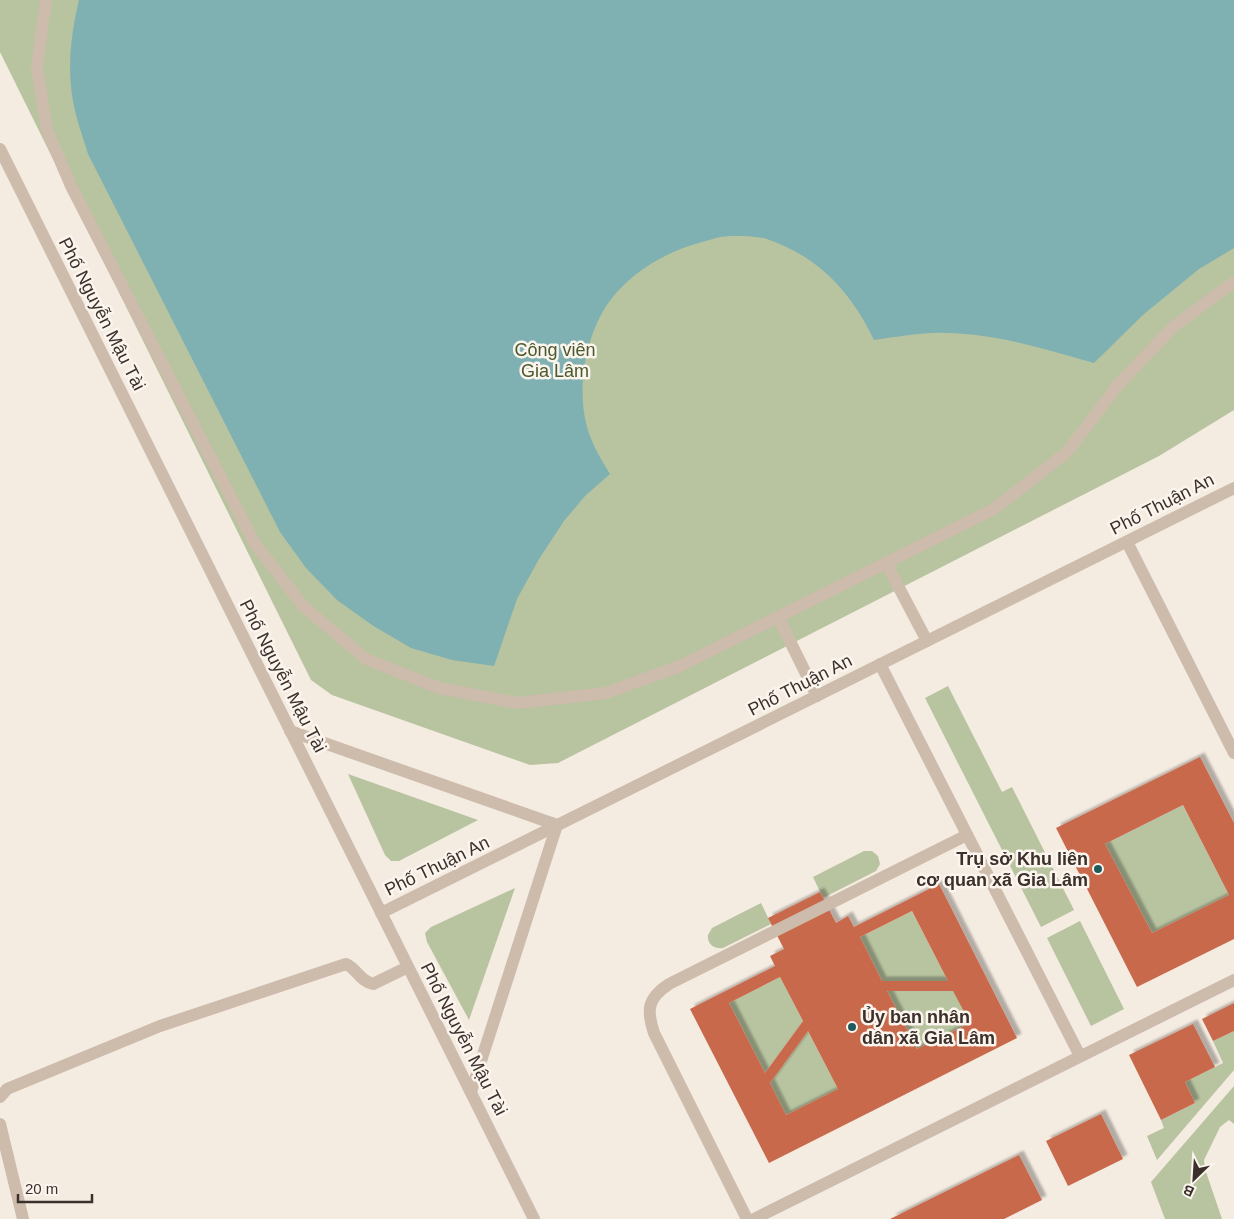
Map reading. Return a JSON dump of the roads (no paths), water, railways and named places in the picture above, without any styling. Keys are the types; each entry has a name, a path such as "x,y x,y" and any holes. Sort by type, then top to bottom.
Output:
{"street":[{"path":"46,0 37,67 47,130 64,170 255,544 304,607 366,658 439,688 517,703 606,693 680,666 994,509 1066,452 1118,384 1173,326 1234,282"},
{"name":"Phố Nguyễn Mậu Tài","path":"0,149 534,1219"},
{"name":"Phố Thuận An","path":"381,913 1234,488"},
{"path":"1126,542 1234,754"},
{"path":"886,563 927,641"},
{"path":"778,618 817,696"},
{"path":"880,664 1080,1056"},
{"path":"290,731 557,825 471,1092"},
{"path":"747,1219 654,1033 649,1009 652,999 660,990 670,984 967,835"},
{"path":"0,1096 7,1089 160,1026 346,964 355,970 362,979 373,984 408,967"},
{"path":"754,1219 1234,980"},
{"path":"0,1124 23,1219"}],"water":[{"name":"Công viên Gia Lâm","path":"79,0 1234,0 1234,248 1199,269 1144,314 1094,363 1021,343 966,334 929,333 874,340 855,306 818,266 786,247 763,238 718,237 686,247 661,258 627,282 609,302 594,329 589,344 583,376 583,408 590,436 610,474 585,496 564,521 539,559 517,599 494,666 452,660 411,648 372,625 337,600 306,568 280,532 88,154 74,108 70,76 72,38"}],"place":[{"name":"Trụ sở Khu liên cơ quan xã Gia Lâm","path":"1098,869"},
{"name":"Ủy ban nhân dân xã Gia Lâm","path":"852,1027"}]}
